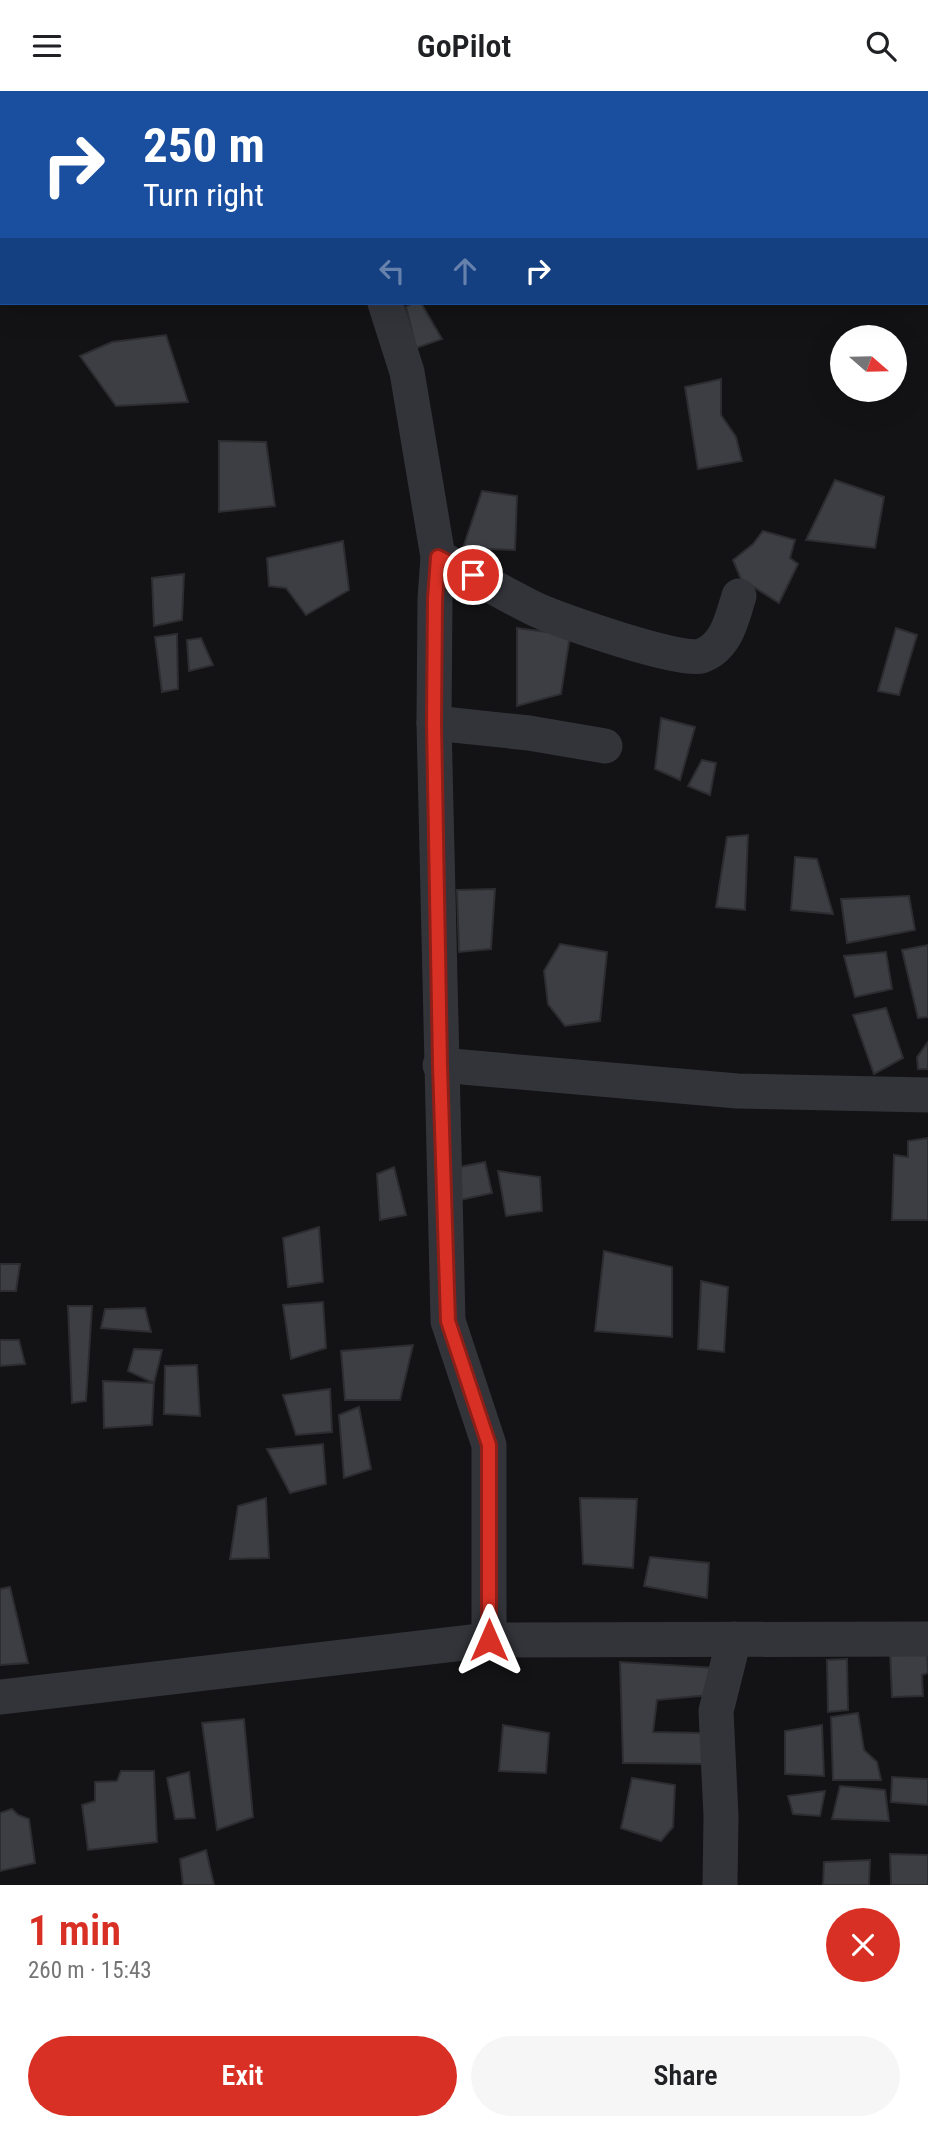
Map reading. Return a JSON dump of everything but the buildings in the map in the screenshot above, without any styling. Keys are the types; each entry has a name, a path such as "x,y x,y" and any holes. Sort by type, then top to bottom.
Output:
{"street":[{"path":"386,305 407,372 438,557 434,723 448,1321 489,1445 489,1640"},
{"path":"438,557 538,610 651,648 691,658 710,652 719,644 727,632 739,596"},
{"path":"434,723 529,733 605,746"},
{"path":"440,1065 737,1091 928,1095"},
{"path":"720,1885 721,1816 716,1711 734,1639"},
{"path":"0,1697 489,1640 928,1639"}],"route":[{"path":"473,575 438,557 435,599 434,749 448,1321 489,1445 489,1640"}]}
